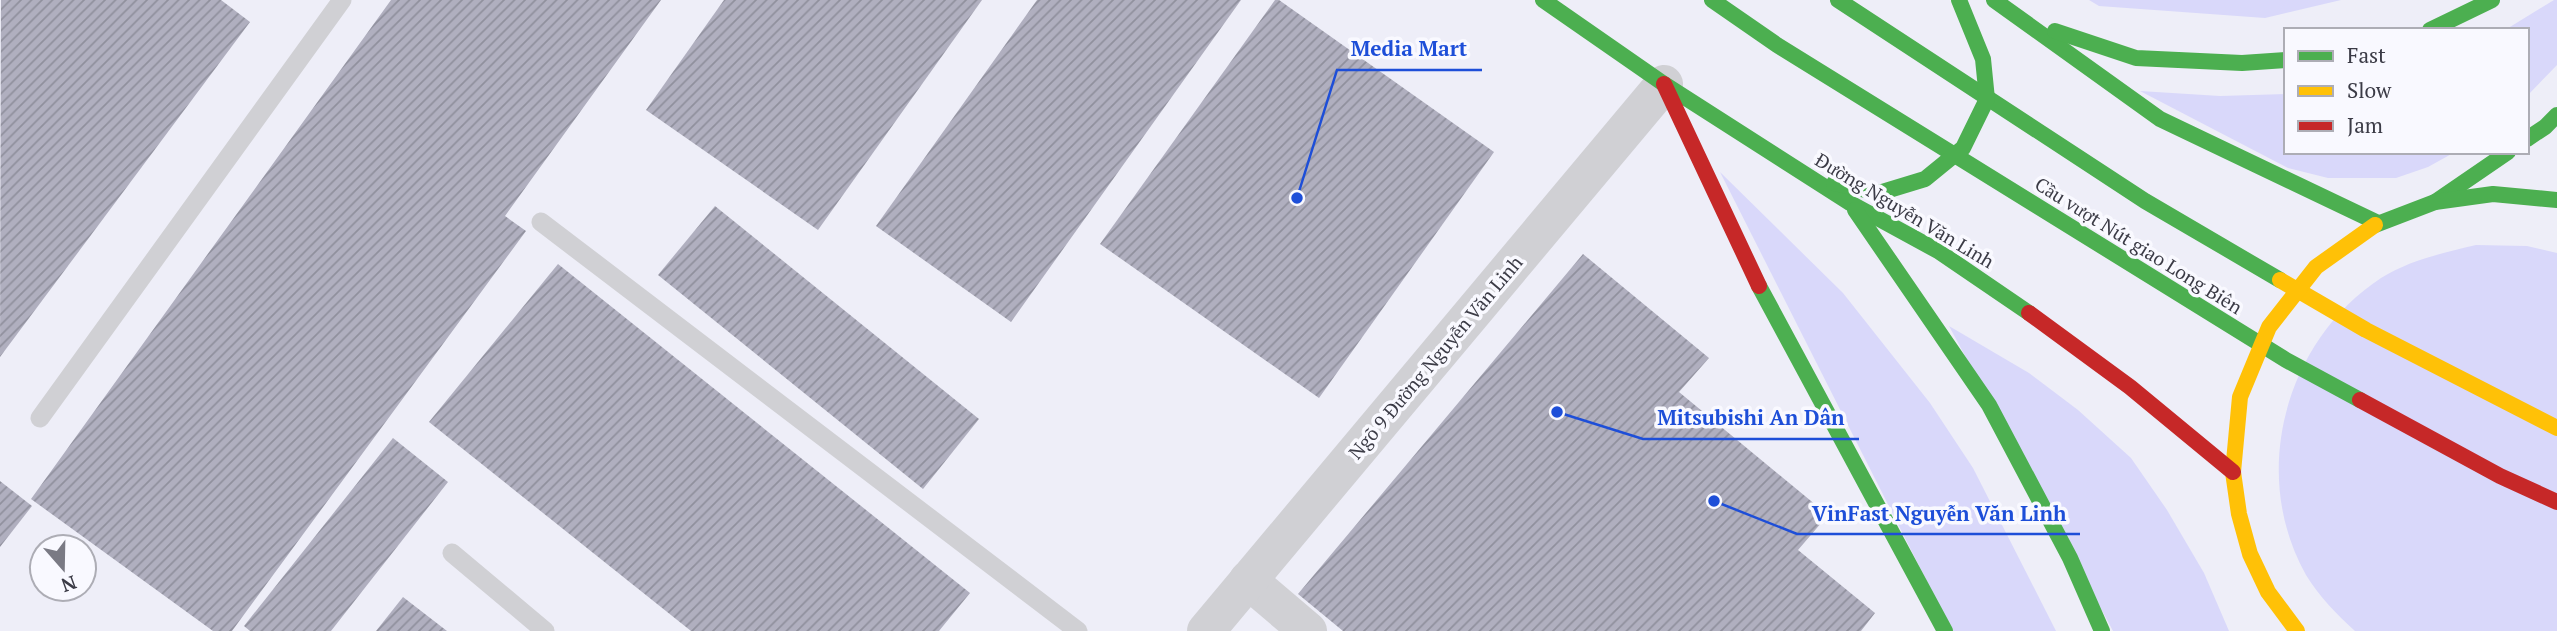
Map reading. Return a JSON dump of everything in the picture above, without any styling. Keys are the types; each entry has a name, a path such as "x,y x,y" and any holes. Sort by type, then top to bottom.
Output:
{"main road":[{"name":"Đường Nguyễn Văn Linh","path":"1544,0 1664,84 1850,203 1938,251 2003,294 2130,387 2233,472"},
{"name":"Cầu vượt Nút giao Long Biên","path":"1712,0 1777,45 2286,360 2500,476 2557,502"},
{"name":"Cầu vượt Nút giao Long Biên","path":"1838,0 2145,201 2366,330 2557,428"},
{"path":"1811,178 1878,193 1925,179 1963,148 1987,99 1983,59 1959,0"},
{"path":"1994,0 2160,120 2378,223"},
{"path":"2434,28 2492,0"},
{"path":"2020,19 2136,58 2242,64 2284,60"},
{"path":"1664,84 1757,281 1945,631"},
{"path":"2529,138 2557,115"},
{"path":"2435,202 2505,154"},
{"path":"2294,630 2268,592 2250,554 2239,514 2233,472 2241,397 2269,327 2316,267 2378,223 2435,202 2493,194 2557,200"},
{"path":"1850,203 1989,405 2070,558 2102,631"}],"street":[{"name":"Ngõ 9 Đường Nguyễn Văn Linh","path":"1206,631 1664,84"},
{"path":"1248,580 1308,631"}],"lane":[{"path":"40,418 342,0"},
{"path":"541,222 1079,631"},
{"path":"452,553 545,631"}],"shaded area":[{"path":"2089,0 2341,0 2265,18 2099,6"},
{"path":"2557,0 2557,65 2529,94 2529,28 2508,28"},
{"path":"2140,91 2220,96 2284,94 2284,154 2451,154 2428,167 2396,178 2328,178 2288,168"},
{"path":"1720,172 1843,293 1930,403 1973,468 2056,631 1952,631"},
{"path":"2476,245 2527,246 2557,253 2557,631 2355,631 2311,583 2289,536 2280,495 2279,453 2286,412 2300,373 2321,337 2348,305 2381,278 2403,266"},
{"path":"1949,326 2029,373 2078,410 2131,458 2167,510 2204,573 2229,631 2113,631"}],"building":[{"path":"1,0 221,0 250,22 0,357"},
{"path":"391,0 661,0 505,216 526,231 232,631 213,631 98,548 98,533 78,533 31,499"},
{"path":"724,0 982,0 818,230 646,110"},
{"path":"1037,0 1241,0 1011,322 876,226"},
{"path":"1275,0 1279,0 1494,152 1319,398 1100,244"},
{"path":"715,206 979,419 923,489 658,275"},
{"path":"1583,254 1709,358 1679,392 1828,515 1798,550 1875,613 1861,631 1343,631 1298,594"},
{"path":"558,264 970,593 939,631 691,631 429,422"},
{"path":"393,438 448,482 331,631 250,631 244,626"},
{"path":"0,481 32,506 0,547"},
{"path":"403,597 447,631 376,631"}],"traffic: fast":[{"path":"1543,0 1664,84 1850,203 1938,251 2029,313"},
{"path":"1712,0 1777,45 2286,360 2360,400"},
{"path":"1838,0 2145,201 2280,280"},
{"path":"1834,183 1879,193 1925,179 1963,148 1987,99 1983,59 1959,0"},
{"path":"1994,0 2160,119 2378,223"},
{"path":"2434,28 2492,0"},
{"path":"2055,31 2136,58 2242,63 2284,60"},
{"path":"2529,138 2557,115"},
{"path":"2435,202 2505,154"},
{"path":"2375,225 2435,202 2493,194 2557,200"},
{"path":"1855,210 1989,405 2070,558 2102,631"},
{"path":"1759,286 1945,631"}],"traffic: slow":[{"path":"2297,631 2268,592 2250,554 2239,514 2233,472 2240,397 2269,327 2316,267 2375,225"},
{"path":"2280,280 2366,330 2557,428"}],"traffic: jam":[{"path":"1664,84 1759,286"},
{"path":"2029,313 2130,387 2233,472"},
{"path":"2360,400 2500,476 2557,502"}],"place":[{"name":"Media Mart","path":"1297,198"},
{"name":"Mitsubishi An Dân","path":"1557,412"},
{"name":"VinFast Nguyễn Văn Linh","path":"1714,501"}]}
